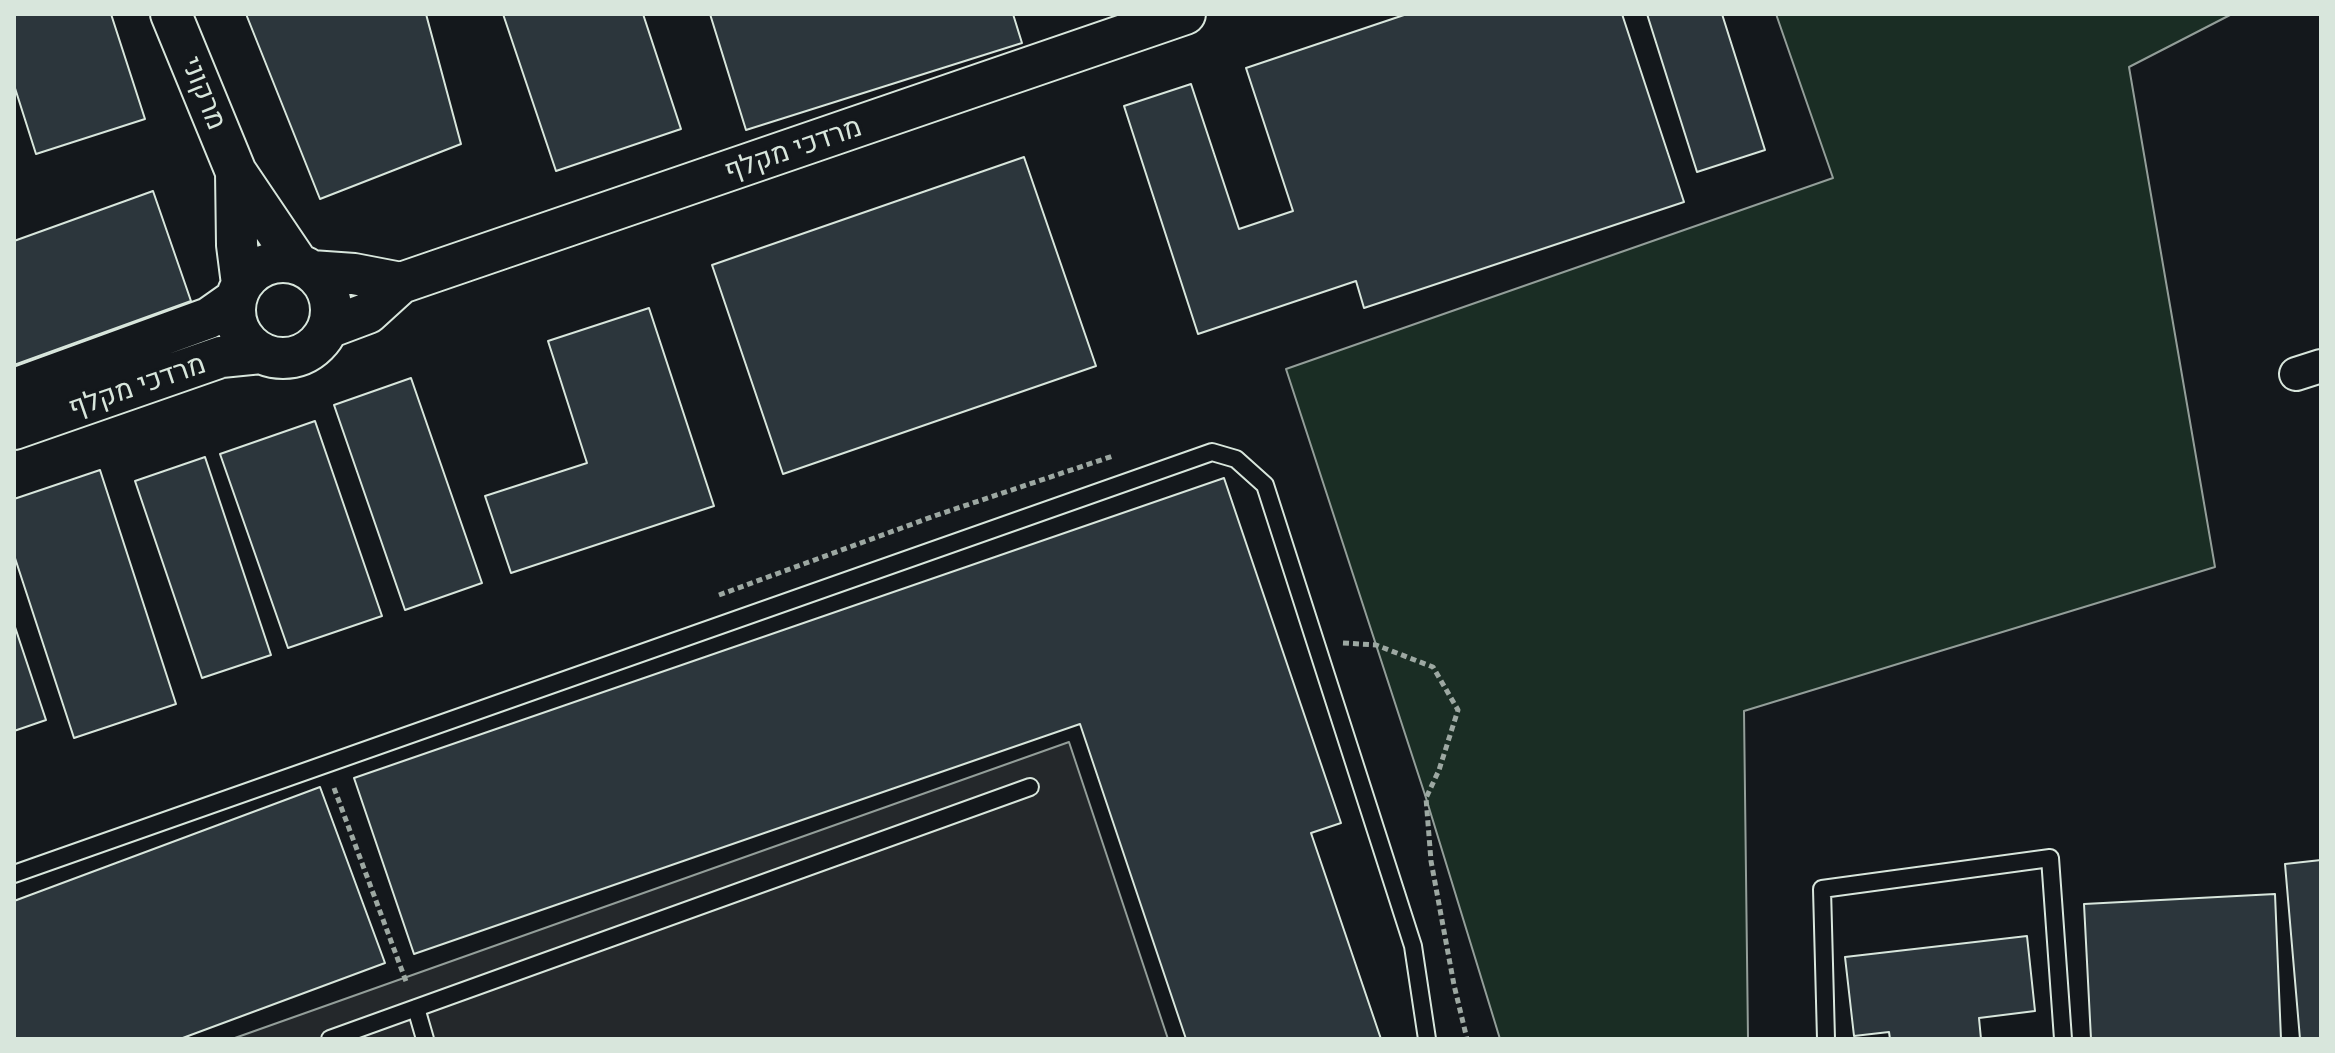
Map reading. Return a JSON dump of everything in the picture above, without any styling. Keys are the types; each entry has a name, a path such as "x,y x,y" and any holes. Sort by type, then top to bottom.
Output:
{"street":[{"name":"מרקוני","path":"171,14 236,172 304,267"},
{"name":"מרדכי מקלף","path":"328,328 368,313 401,283 1185,14"},
{"name":"מרקוני","path":"236,172 239,292"},
{"path":"282,261 304,267 323,282 329,296 331,312 328,328 307,351 292,357 261,353 239,331 235,315 239,292 252,272 266,264 282,261"},
{"name":"מרדכי מקלף","path":"304,267 401,283"},
{"name":"מרדכי מקלף","path":"14,389 209,318 239,292"},
{"name":"מרדכי מקלף","path":"14,429 221,357 261,353"}],"lane":[{"path":"14,874 1212,452 1236,459 1265,485 1413,946 1427,1039"},
{"path":"330,1039 363,1034 416,1008 1030,787"},
{"path":"1826,1039 1822,889 2050,858 2063,1039"},
{"path":"416,1008 425,1039"}],"path":[{"path":"713,597 937,515 1114,456"},
{"path":"1337,643 1376,645 1433,667 1458,710 1439,770 1426,798 1431,861 1467,1039"},
{"path":"325,764 416,1008"}],"green space":[{"path":"1776,14 2232,14 2129,67 2215,567 1744,711 1748,1039 1500,1039 1426,798 1286,369 1833,178"}],"shaded area":[{"path":"1069,742 1168,1039 232,1039"}],"building":[{"path":"14,14 111,14 145,119 36,154 14,85"},
{"path":"246,14 426,14 461,144 320,199"},
{"path":"503,14 643,14 681,129 556,171"},
{"path":"710,14 1013,14 1022,43 746,130"},
{"path":"1407,14 1622,14 1684,202 1364,308 1356,281 1198,334 1124,106 1191,84 1239,229 1293,211 1246,68"},
{"path":"1647,14 1722,14 1765,150 1697,172"},
{"path":"1024,157 1096,366 783,474 712,265"},
{"path":"153,191 191,301 14,365 14,241"},
{"path":"649,308 714,506 511,573 485,496 587,463 548,341"},
{"path":"411,378 482,583 405,610 334,405"},
{"path":"315,421 382,616 288,648 220,454"},
{"path":"205,457 271,655 202,678 135,481"},
{"path":"100,470 176,704 74,738 14,555 14,499"},
{"path":"1224,478 1341,823 1311,833 1381,1039 1186,1039 1080,724 414,954 354,778"},
{"path":"14,624 46,720 14,731"},
{"path":"320,787 385,963 180,1039 14,1039 14,901"},
{"path":"2321,860 2321,1039 2300,1039 2285,864"},
{"path":"2275,894 2281,1039 2091,1039 2084,904"},
{"path":"2027,936 2035,1011 1979,1018 1981,1039 1890,1039 1889,1032 1854,1036 1845,957"}]}
